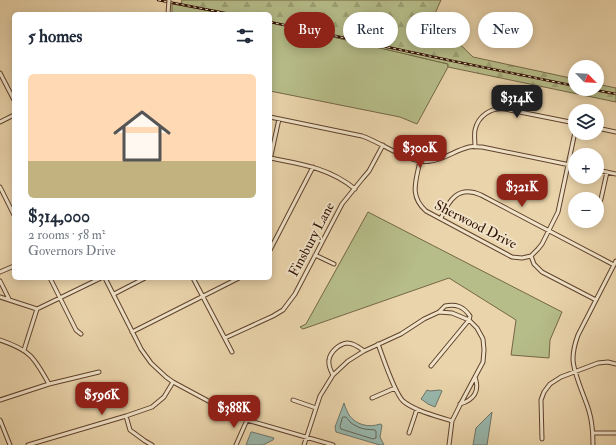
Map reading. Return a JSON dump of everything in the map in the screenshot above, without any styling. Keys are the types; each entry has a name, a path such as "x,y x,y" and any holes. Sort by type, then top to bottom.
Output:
{"street":[{"path":"168,12 169,0"},
{"path":"0,73 12,96"},
{"path":"475,147 475,132 482,117 489,111 500,108 568,122"},
{"path":"0,122 12,116"},
{"path":"272,117 362,136 375,140 408,158 420,161 433,161 467,148 475,147 489,148 568,165"},
{"path":"272,149 279,118"},
{"path":"604,129 616,132"},
{"name":"Finsbury Lane","path":"224,338 283,310 295,294 342,204 369,171 383,145"},
{"path":"272,158 313,167 336,176 355,189"},
{"name":"Sherwood Drive","path":"420,161 415,185 417,201 421,207 512,257 519,258 531,256 540,247 549,230 558,212 568,165"},
{"path":"272,246 313,167"},
{"path":"604,171 616,174"},
{"path":"603,192 607,172"},
{"path":"0,187 12,212"},
{"path":"441,218 447,205 453,198 460,194 471,192 481,195 615,263 578,335 574,347 573,361 575,371 590,412 593,445"},
{"path":"315,255 334,264"},
{"path":"531,256 534,264 542,272 596,300"},
{"path":"0,272 12,267"},
{"path":"51,280 76,330 81,334"},
{"path":"0,296 37,309 97,280"},
{"path":"106,280 141,349 151,363 173,382 247,420 333,445"},
{"path":"114,294 141,280"},
{"path":"194,280 232,352"},
{"path":"132,332 235,280"},
{"path":"0,281 9,299"},
{"path":"304,445 320,396 333,375 348,361 364,350 401,334 424,319 439,312 444,306 453,305 460,307 467,311 470,316 469,320 431,366"},
{"path":"24,350 37,309"},
{"path":"439,312 452,313 469,320 477,328 483,339 484,350 483,362 452,421 448,445"},
{"path":"0,340 13,344 30,355 49,384"},
{"path":"333,375 329,368 329,360 333,352 340,345 347,343 354,344 364,350"},
{"path":"378,344 395,388 403,400 417,409 452,421"},
{"path":"542,439 540,400 550,384 561,377 598,363 608,362 616,364"},
{"path":"0,400 49,384 99,372"},
{"path":"460,405 469,401 476,392 477,387 475,377"},
{"path":"28,445 152,407 164,397 173,382"},
{"path":"372,398 395,388"},
{"path":"293,400 316,408"},
{"path":"409,433 417,409"},
{"path":"126,416 130,430 152,445"},
{"path":"0,420 10,445"},
{"path":"236,445 247,420"},
{"path":"592,433 616,433"}],"green space":[{"path":"182,0 441,0 436,12 406,12 406,48 464,48 473,57 568,77 568,92 448,67 448,64 380,48 398,48 398,12 343,12 343,39 335,37 335,12 284,12 284,25 272,22 272,12 220,12 181,4"},
{"path":"172,4 216,12 172,12"},
{"path":"272,22 284,25 284,48 335,48 335,37 343,39 343,48 380,48 448,64 448,67 417,124 400,117 272,91"},
{"path":"604,85 616,88 616,102 587,96 604,96"},
{"path":"368,212 562,312 550,340 549,358 511,355 516,320 449,278 303,329 300,327 306,324"}],"water":[{"path":"427,390 442,391 435,407 421,399"},
{"path":"344,403 349,415 355,421 367,426 382,425 380,437 384,445 336,432 335,427"},
{"path":"492,412 487,445 473,445 476,428"},
{"path":"251,432 274,438 263,445 246,445"}],"railway":[{"path":"158,0 220,12"},
{"path":"272,22 568,85"},
{"path":"604,92 616,94"}]}
